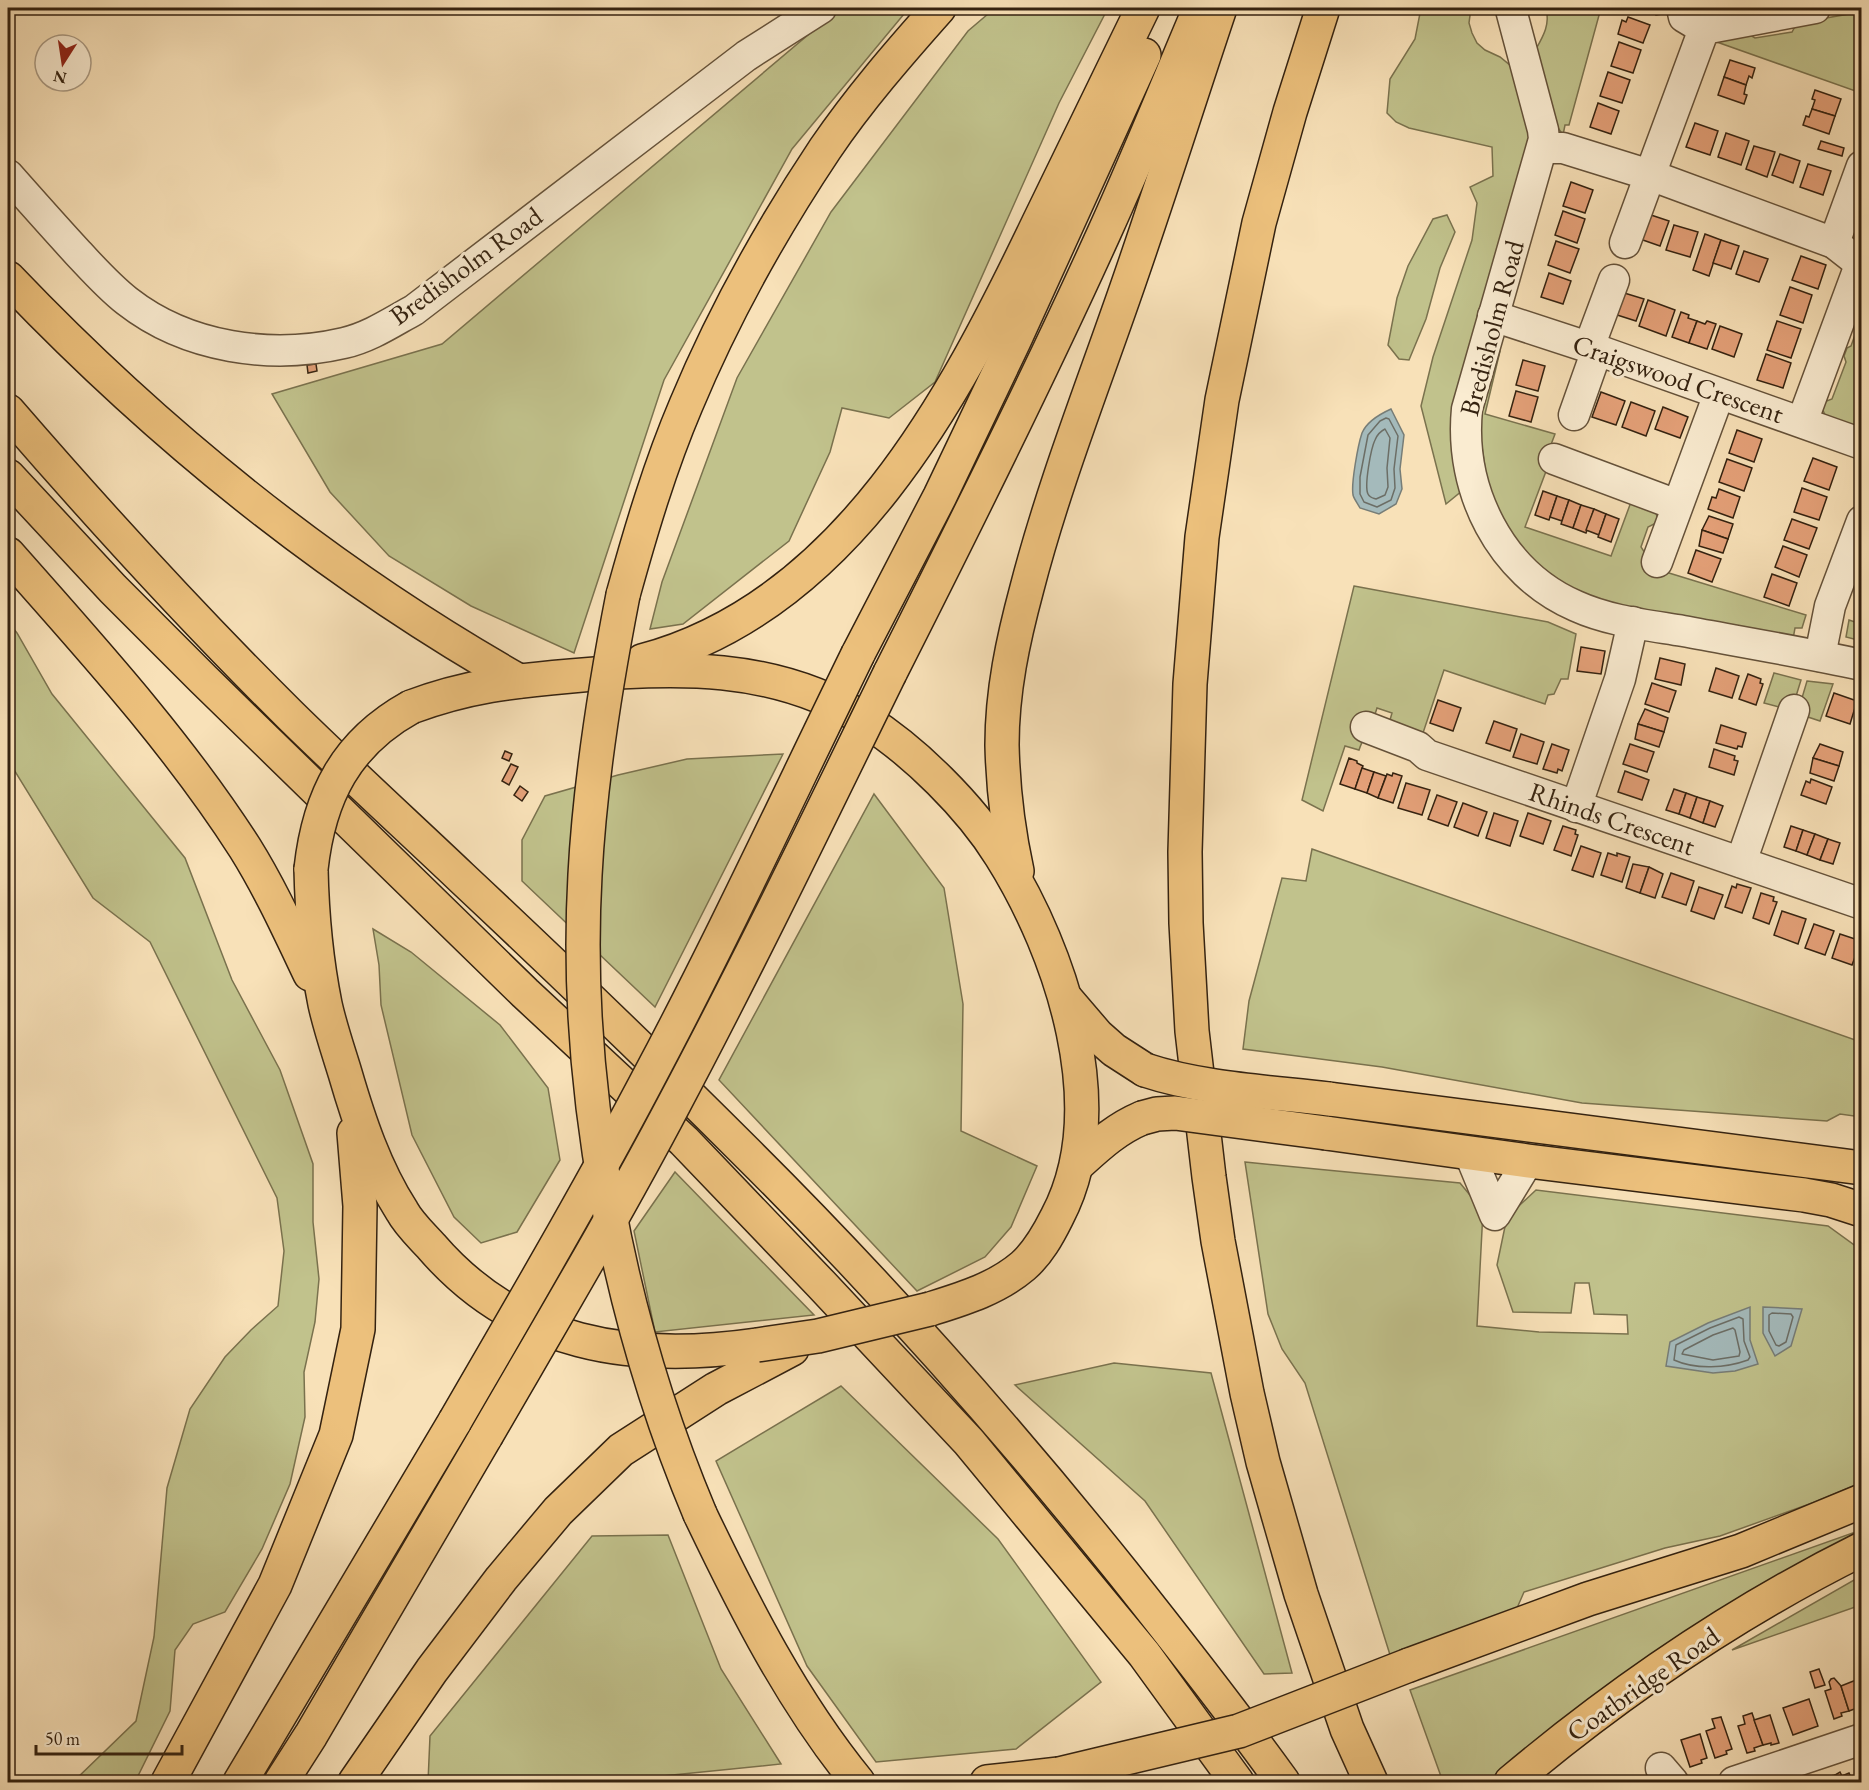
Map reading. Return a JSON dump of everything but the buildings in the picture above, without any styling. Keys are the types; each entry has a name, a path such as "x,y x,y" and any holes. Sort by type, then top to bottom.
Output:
{"highway":[{"path":"858,1782 839,1760 804,1708 739,1596 700,1514 668,1434 646,1362 625,1282 606,1193 590,1076 584,946 586,855 600,730 623,595 641,530 682,415 742,288 776,227 826,148 880,76 939,8"},
{"path":"585,674 659,656 698,641 741,619 807,571 867,511 910,455 945,402 999,305 1143,8"},
{"path":"240,1782 455,1421 580,1204 650,1076 722,935 858,654 940,496 1014,341 1165,8"},
{"path":"281,1782 311,1735 576,1281 672,1107 756,947 999,456 1105,231 1200,8"},
{"path":"1021,890 1007,819 1002,745 1005,697 1013,640 1052,501 1135,266 1220,8"},
{"path":"1323,8 1258,223 1222,400 1202,537 1190,684 1185,852 1186,923 1192,1031 1209,1177 1218,1240 1247,1393 1266,1472 1301,1594 1347,1729 1371,1782"},
{"path":"8,278 129,398 258,507 465,650 519,681"},
{"path":"8,411 196,620 282,706 745,1151 896,1309 990,1412 1085,1526 1189,1657 1283,1782"},
{"path":"8,476 114,589 203,679 525,993 684,1141 821,1284 977,1451 1144,1654 1237,1782"},
{"path":"8,539 75,631"},
{"path":"8,554 156,726 245,849 277,905 325,1005"},
{"path":"354,1782 432,1670 501,1579 558,1511 621,1450 716,1389 759,1355 818,1336 930,1309 974,1295 1004,1280 1036,1253 1048,1235 1072,1186 1082,1140 1076,1047 1066,999 1034,914 1000,854 953,795 927,769 864,719 807,692 771,680 736,673 693,670 649,669 519,681 462,690 411,707 393,717 370,735 356,750 342,771 320,817 311,868 315,936 325,1005 350,1090 378,1166 403,1214 450,1268 500,1306 532,1323 567,1336 619,1349 668,1353 734,1349 759,1355"},
{"path":"1066,999 1097,1035 1114,1050 1145,1070 1193,1082 1862,1168"},
{"path":"168,1782 275,1585 336,1435 358,1329 360,1206 350,1090"},
{"path":"1078,1164 1124,1125 1157,1114 1175,1113 1528,1161 1804,1195 1832,1200 1862,1210"},
{"path":"987,1782 1059,1774 1239,1731 1588,1599 1741,1551 1862,1502"},
{"name":"Coatbridge Road","path":"1511,1782 1642,1680 1780,1594 1862,1549"}],"street":[{"name":"Bredisholm Road","path":"8,175 108,285 128,302 182,333 210,341 273,351 345,343 372,333 414,309 746,56 821,8"},
{"path":"1682,8 1684,17 1704,29 1815,8"},
{"name":"Bredisholm Road","path":"1511,10 1544,130 1543,148 1467,409 1464,433 1468,465 1477,496 1492,530 1510,557 1533,579 1575,606 1601,615 1634,622 1862,665"},
{"path":"1625,243 1704,29"},
{"path":"1543,148 1563,148 1650,175 1834,243 1861,265 1802,422"},
{"path":"1834,243 1862,166"},
{"path":"1574,415 1614,280"},
{"name":"Craigswood Crescent","path":"1493,316 1593,348 1862,444"},
{"path":"1657,562 1719,394"},
{"path":"1554,459 1677,505"},
{"path":"1820,656 1830,606 1862,521"},
{"path":"1576,807 1620,679 1634,622"},
{"path":"1741,862 1794,710"},
{"name":"Rhinds Crescent","path":"1366,727 1418,747 1427,754 1862,904"},
{"path":"1469,1152 1495,1215 1528,1161"},
{"path":"1734,1782 1862,1738"}],"green space":[{"path":"840,8 909,8 792,149 664,380 574,653 471,606 389,556 330,492 272,394 442,344"},
{"path":"995,8 1108,8 1059,103 935,382 889,418 842,408 830,452 789,541 683,624 650,629 662,582 737,378 831,212 968,31"},
{"path":"1421,8 1471,8 1469,23 1477,43 1511,66 1532,129 1463,490 1446,504 1421,406 1433,357 1472,240 1477,203 1470,187 1493,176 1492,147 1409,128 1396,122 1387,113 1390,79 1415,39"},
{"path":"1546,8 1601,8 1569,125 1565,125 1563,135 1554,122 1536,49 1546,29"},
{"path":"1861,12 1861,93 1714,41 1745,32 1755,38 1792,32 1797,23"},
{"path":"1447,215 1455,232 1440,268 1426,319 1409,360 1399,359 1388,345 1397,298 1408,266 1433,219"},
{"path":"1861,318 1861,430 1825,415 1822,408 1824,402 1832,399 1846,362 1844,356 1847,348 1851,346"},
{"path":"1495,350 1500,351 1485,414 1555,434 1549,450 1548,466 1525,527 1611,556 1631,502 1656,512 1658,522 1648,527 1641,547 1652,564 1669,573 1806,615 1802,628 1795,628 1793,639 1602,604 1556,580 1537,564 1520,547 1503,523 1487,483 1479,424"},
{"path":"1354,586 1548,622 1576,634 1568,679 1561,679 1554,694 1548,695 1545,704 1444,670 1423,733 1388,727 1392,713 1377,708 1359,750 1345,746 1323,811 1302,800"},
{"path":"1849,620 1861,624 1861,653 1855,652 1858,640 1846,637"},
{"path":"8,622 17,633 52,694 185,858 232,980 280,1070 313,1164 313,1222 319,1279 315,1322 304,1372 305,1417 290,1484 262,1549 225,1612 193,1624 175,1650 170,1711 135,1782 73,1782 136,1721 154,1637 167,1488 190,1409 225,1357 278,1306 284,1251 277,1198 150,942 93,898 8,760"},
{"path":"1774,673 1801,680 1793,706 1779,707 1764,703"},
{"path":"1807,681 1833,684 1820,721 1805,716 1799,708"},
{"path":"783,754 655,1007 522,881 522,840 545,796 618,775 687,759"},
{"path":"874,794 944,888 963,1004 961,1131 1037,1166 1011,1227 985,1257 917,1291 719,1080"},
{"path":"1312,849 1861,1042 1861,1117 1840,1114 1827,1121 1582,1103 1382,1067 1243,1049 1249,1001 1282,878 1306,881"},
{"path":"373,929 411,952 500,1025 548,1088 560,1160 517,1232 481,1243 454,1217 412,1135 381,1005 379,965"},
{"path":"1245,1162 1460,1183 1483,1211 1477,1326 1539,1332 1628,1334 1627,1315 1594,1314 1589,1283 1575,1283 1571,1313 1513,1312 1497,1265 1507,1217 1536,1190 1828,1226 1861,1250 1861,1483 1720,1536 1665,1548 1524,1592 1514,1615 1391,1658 1305,1383 1282,1349 1268,1314"},
{"path":"675,1172 814,1315 655,1332 634,1231"},
{"path":"1114,1363 1211,1373 1292,1673 1264,1674 1145,1501 1015,1385"},
{"path":"841,1386 998,1539 1101,1682 1016,1749 876,1762 807,1666 716,1461"},
{"path":"1861,1530 1861,1543 1596,1701 1492,1782 1443,1782 1410,1690"},
{"path":"668,1535 721,1669 781,1764 603,1782 428,1782 430,1736 592,1536"},
{"path":"1861,1576 1861,1605 1732,1650"}],"water":[{"path":"1391,409 1404,435 1400,469 1402,489 1396,504 1379,514 1360,508 1353,495 1354,473 1364,429 1374,418"},
{"path":"1750,1307 1750,1340 1758,1364 1735,1371 1713,1373 1666,1366 1670,1342 1708,1323"},
{"path":"1763,1307 1802,1309 1791,1346 1775,1356 1763,1333"}]}
